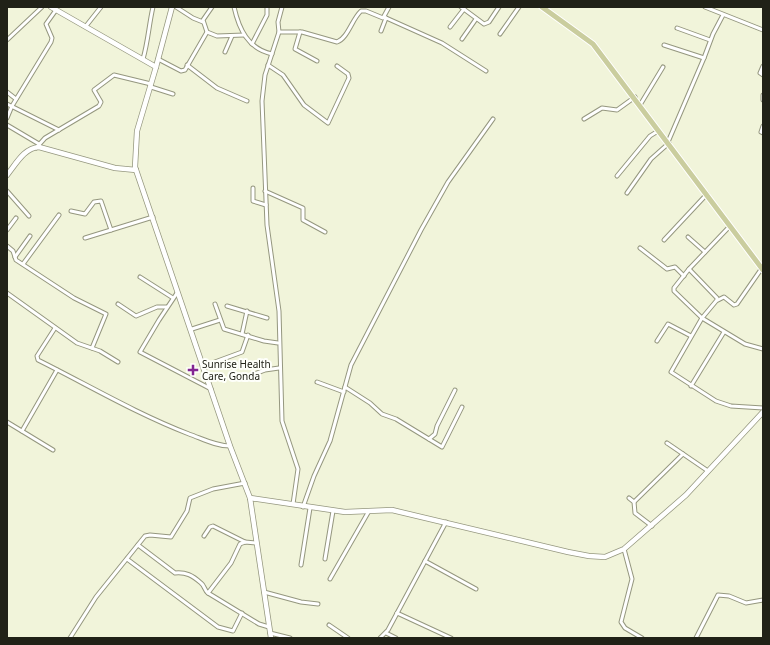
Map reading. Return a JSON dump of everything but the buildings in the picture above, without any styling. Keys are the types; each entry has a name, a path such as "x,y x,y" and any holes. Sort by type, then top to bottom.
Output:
{"main road":[{"path":"172,7 151,86 137,130 134,155 136,170 192,329 230,446 250,498 271,635"},
{"path":"542,7 593,44 635,97 762,269"},
{"path":"54,8 156,67"},
{"path":"7,175 25,153 38,146 115,168 136,170"},
{"path":"250,498 292,506 333,511 392,510 589,556 612,556 624,549 652,526 686,495 763,412"}],"street":[{"path":"7,40 42,7"},
{"path":"86,26 101,7"},
{"path":"143,59 153,7"},
{"path":"176,7 193,18 203,22"},
{"path":"212,7 204,18 203,22 207,32 217,36 244,35"},
{"path":"234,7 238,23 244,35 258,49 272,54"},
{"path":"282,7 278,22 279,32 268,65 262,92 267,225 279,311 278,343 282,421 298,469 292,506"},
{"path":"381,31 389,7"},
{"path":"450,27 463,8 482,24 486,24 500,7"},
{"path":"500,34 518,7"},
{"path":"705,7 763,30"},
{"path":"717,12 718,7"},
{"path":"7,118 12,106 52,39 46,24 54,8"},
{"path":"252,44 267,15 268,8"},
{"path":"279,32 300,32 337,42 343,39 354,19 361,11 366,11 442,43 486,71"},
{"path":"627,193 651,159 668,142 704,58 710,40 723,15"},
{"path":"462,39 476,19"},
{"path":"677,28 710,40"},
{"path":"158,59 181,71 187,65 207,32"},
{"path":"300,32 295,49 317,61"},
{"path":"225,52 232,36"},
{"path":"664,45 704,58"},
{"path":"187,65 218,88 247,101"},
{"path":"268,65 283,75 304,105 328,124 349,76 337,66"},
{"path":"763,66 760,74 763,75"},
{"path":"640,105 663,67"},
{"path":"7,125 38,146 59,130 99,106 102,102 94,90 114,74 173,94"},
{"path":"7,92 16,99"},
{"path":"763,95 763,100"},
{"path":"584,119 602,108 617,110 635,97"},
{"path":"7,104 59,130"},
{"path":"302,507 330,441 351,365 421,230 452,175 494,119"},
{"path":"763,126 761,132 763,133"},
{"path":"617,176 650,136 660,131"},
{"path":"253,188 253,201 266,205"},
{"path":"7,191 30,216"},
{"path":"265,191 303,208 303,220 325,232"},
{"path":"664,240 707,194"},
{"path":"71,211 85,214 94,202 101,201 111,230"},
{"path":"23,264 59,216"},
{"path":"85,238 153,217"},
{"path":"7,230 16,218"},
{"path":"731,225 689,269 675,286 674,291 702,318 745,344 763,349"},
{"path":"14,257 30,236"},
{"path":"688,237 705,252"},
{"path":"7,246 13,251 14,257 23,264 74,298 106,314 92,348"},
{"path":"640,248 667,269 675,267 684,276"},
{"path":"689,269 718,300"},
{"path":"762,269 737,304 734,305 724,297 718,300 702,318 671,372 691,386 722,404 763,408"},
{"path":"140,277 174,298"},
{"path":"178,291 140,351 141,353 211,390"},
{"path":"7,293 77,343 92,348 118,362"},
{"path":"118,304 136,316 157,307 167,307"},
{"path":"215,304 224,329 264,341 278,343"},
{"path":"227,306 268,318"},
{"path":"242,334 247,311"},
{"path":"192,329 220,320"},
{"path":"658,341 668,324 691,336"},
{"path":"55,328 37,358 124,406 166,425 218,444 230,446"},
{"path":"691,386 724,332"},
{"path":"204,366 242,352 248,335"},
{"path":"252,375 265,370 279,368"},
{"path":"22,431 57,370"},
{"path":"317,382 344,392"},
{"path":"345,387 370,403 379,413 396,419 443,446 462,406"},
{"path":"429,439 435,434 437,426 455,390"},
{"path":"7,422 53,450"},
{"path":"667,443 708,471"},
{"path":"634,502 683,454"},
{"path":"70,638 96,598 147,535 171,537 187,511 190,498 213,489 245,483"},
{"path":"629,498 634,502 635,512 652,526"},
{"path":"301,565 310,508"},
{"path":"325,559 333,511"},
{"path":"330,578 369,511"},
{"path":"380,638 386,633 446,522"},
{"path":"204,536 210,527 213,526 245,542 256,543"},
{"path":"208,593 231,563 238,546 245,542"},
{"path":"138,545 175,573 186,573 201,583 208,593 263,626 269,627"},
{"path":"624,549 632,579 620,622 625,628 642,638"},
{"path":"127,559 218,627 233,631 242,613"},
{"path":"425,560 476,589"},
{"path":"264,592 301,602 318,604"},
{"path":"696,638 718,595 729,596 749,603 763,600"},
{"path":"397,613 451,638"},
{"path":"329,626 348,638"},
{"path":"386,633 396,638"},
{"path":"271,635 290,638"}],"place":[{"name":"Sunrise Health Care, Gonda","path":"193,370"}]}
